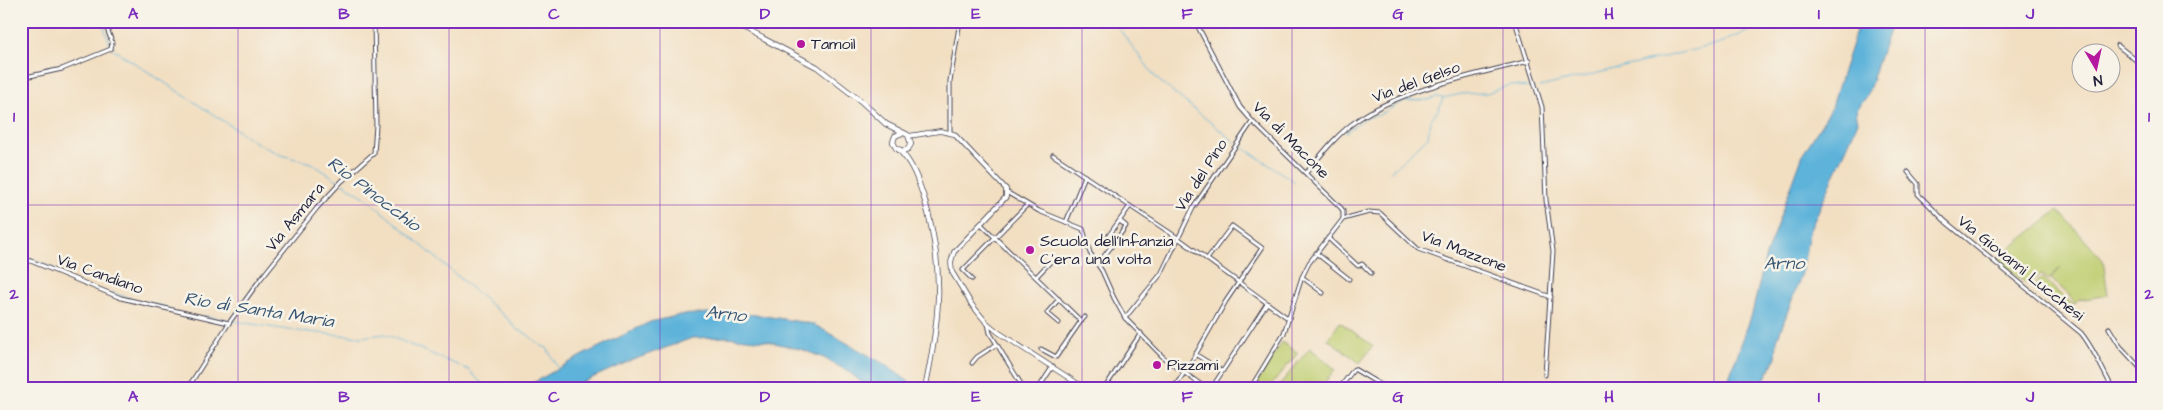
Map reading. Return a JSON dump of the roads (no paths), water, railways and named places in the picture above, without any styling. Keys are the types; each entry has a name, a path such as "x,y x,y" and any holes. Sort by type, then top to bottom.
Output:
{"main road":[{"path":"730,21 817,67 862,102 886,124 909,136 910,164"},
{"path":"886,124 894,140 894,146 910,164 921,190 933,234 939,273 936,328 925,389"},
{"path":"894,140 897,135 902,133"},
{"path":"899,150 906,150 910,145"}],"street":[{"path":"21,78 62,69 111,49 112,42 104,21"},
{"name":"Via Asmara","path":"187,389 230,321 317,208 338,184 372,156 376,149 374,21"},
{"path":"950,132 950,81 960,21"},
{"name":"Via di Macone","path":"1195,21 1240,106 1252,122 1306,173 1343,212 1343,219"},
{"path":"1516,21 1542,107 1546,200 1552,236 1551,297 1545,376"},
{"path":"2120,47 2142,65"},
{"name":"Via del Gelso","path":"1306,173 1339,134 1370,112 1402,98 1471,75 1529,62"},
{"name":"Via del Pino","path":"1125,318 1161,274 1192,208 1252,122"},
{"path":"909,136 940,130 950,132 958,137 1008,193 1026,205 1083,229 1088,248 1125,318 1164,358 1207,389"},
{"path":"910,145 925,134"},
{"path":"1053,155 1178,238 1289,318"},
{"name":"Via Giovanni Lucchesi","path":"1908,172 1918,184 1918,194 1946,222 2081,332 2092,346 2094,356 2113,389"},
{"path":"1066,222 1084,176"},
{"path":"1008,193 954,252 951,268 972,305 988,324 1086,389"},
{"path":"972,279 963,270 1026,205"},
{"path":"1114,243 1107,238 1130,206"},
{"name":"Via Mazzone","path":"1343,219 1369,212 1380,214 1418,249 1551,297"},
{"path":"1250,389 1281,339 1308,262 1343,219"},
{"path":"1098,264 1126,226 1120,221"},
{"path":"980,224 1081,321"},
{"path":"1173,389 1261,247 1232,226 1207,259"},
{"path":"1328,238 1358,266 1362,264 1371,273"},
{"path":"1316,253 1349,279"},
{"name":"Via Candiano","path":"21,257 121,298 230,321"},
{"path":"1036,277 1052,260"},
{"path":"1302,277 1323,293"},
{"path":"1058,299 1047,313 1059,323"},
{"path":"1211,389 1267,302"},
{"path":"1041,349 1056,357 1085,317"},
{"path":"988,324 990,333 1024,389"},
{"path":"2108,328 2120,346 2142,370"},
{"path":"1104,389 1141,333"},
{"path":"972,363 997,344"},
{"path":"1196,354 1222,371"},
{"path":"1038,389 1053,366"},
{"path":"1339,389 1354,369 1386,388"}],"water":[{"name":"Arno","path":"1859,21 1892,21 1867,96 1856,111 1858,122 1809,232 1802,273 1777,340 1776,357 1759,389 1725,389 1752,314 1766,255 1803,154 1831,109"},
{"name":"Arno","path":"710,313 759,315 813,324 884,364 919,389 870,389 849,372 824,358 803,350 767,341 727,337 692,338 630,361 567,389 522,389 581,356 650,322 680,315"}],"waterway":[{"name":"Rio Pinocchio","path":"102,21 110,44"},
{"path":"1113,21 1157,79 1236,143"},
{"path":"1755,29 1772,21"},
{"path":"1540,87 1714,45 1750,31"},
{"name":"Rio Pinocchio","path":"113,49 257,143 281,155 311,163 339,181"},
{"path":"1346,132 1365,118 1379,115 1404,101 1487,93 1510,85 1534,88"},
{"path":"1389,173 1428,137 1430,120 1438,110 1443,99"},
{"path":"1239,145 1295,182"},
{"name":"Rio Pinocchio","path":"343,183 366,198 509,320 517,330 522,331 547,348 558,368"},
{"name":"Rio di Santa Maria","path":"21,255 55,269"},
{"name":"Rio di Santa Maria","path":"110,292 132,299"},
{"name":"Rio di Santa Maria","path":"148,303 166,307"},
{"name":"Rio di Santa Maria","path":"204,316 288,330 361,337 385,334 469,370 487,389"}],"place":[{"name":"Tamoil","path":"801,44"},
{"name":"Scuola dell'Infanzia C'era una volta","path":"1030,250"},
{"name":"Pizzami","path":"1157,365"}]}
